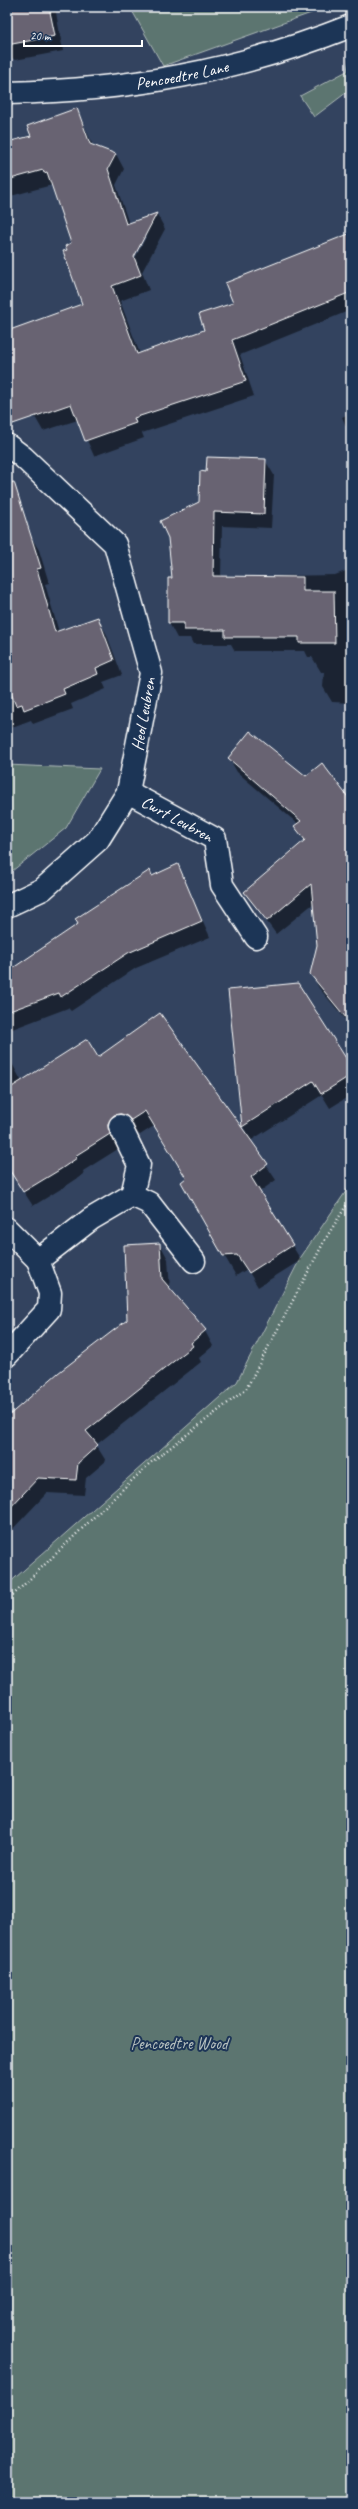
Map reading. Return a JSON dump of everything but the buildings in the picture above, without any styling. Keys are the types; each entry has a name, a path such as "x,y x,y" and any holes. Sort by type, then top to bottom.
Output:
{"street":[{"name":"Pencoedtre Lane","path":"7,93 58,92 116,87 179,78 272,54 351,26"},
{"name":"Heol Leubren","path":"7,445 23,456 115,544 151,673 128,792 98,840 43,888 7,906"},
{"name":"Cwrt Leubren","path":"128,792 215,839 222,885 256,937"},
{"path":"38,1260 91,1219 132,1195 139,1165 120,1126"},
{"path":"132,1195 149,1203 194,1262"},
{"path":"7,1229 38,1260 50,1293 49,1309 7,1355"}],"path":[{"path":"7,1601 149,1464 246,1389 326,1238 351,1198"}],"green space":[{"path":"130,7 328,7 163,66"},
{"path":"351,47 351,89 314,117 300,96 347,71"},
{"path":"7,765 100,769 66,828 7,875"},
{"name":"Pencoedtre Wood","path":"351,1184 351,2502 7,2502 7,1585 237,1382 301,1257"}]}
